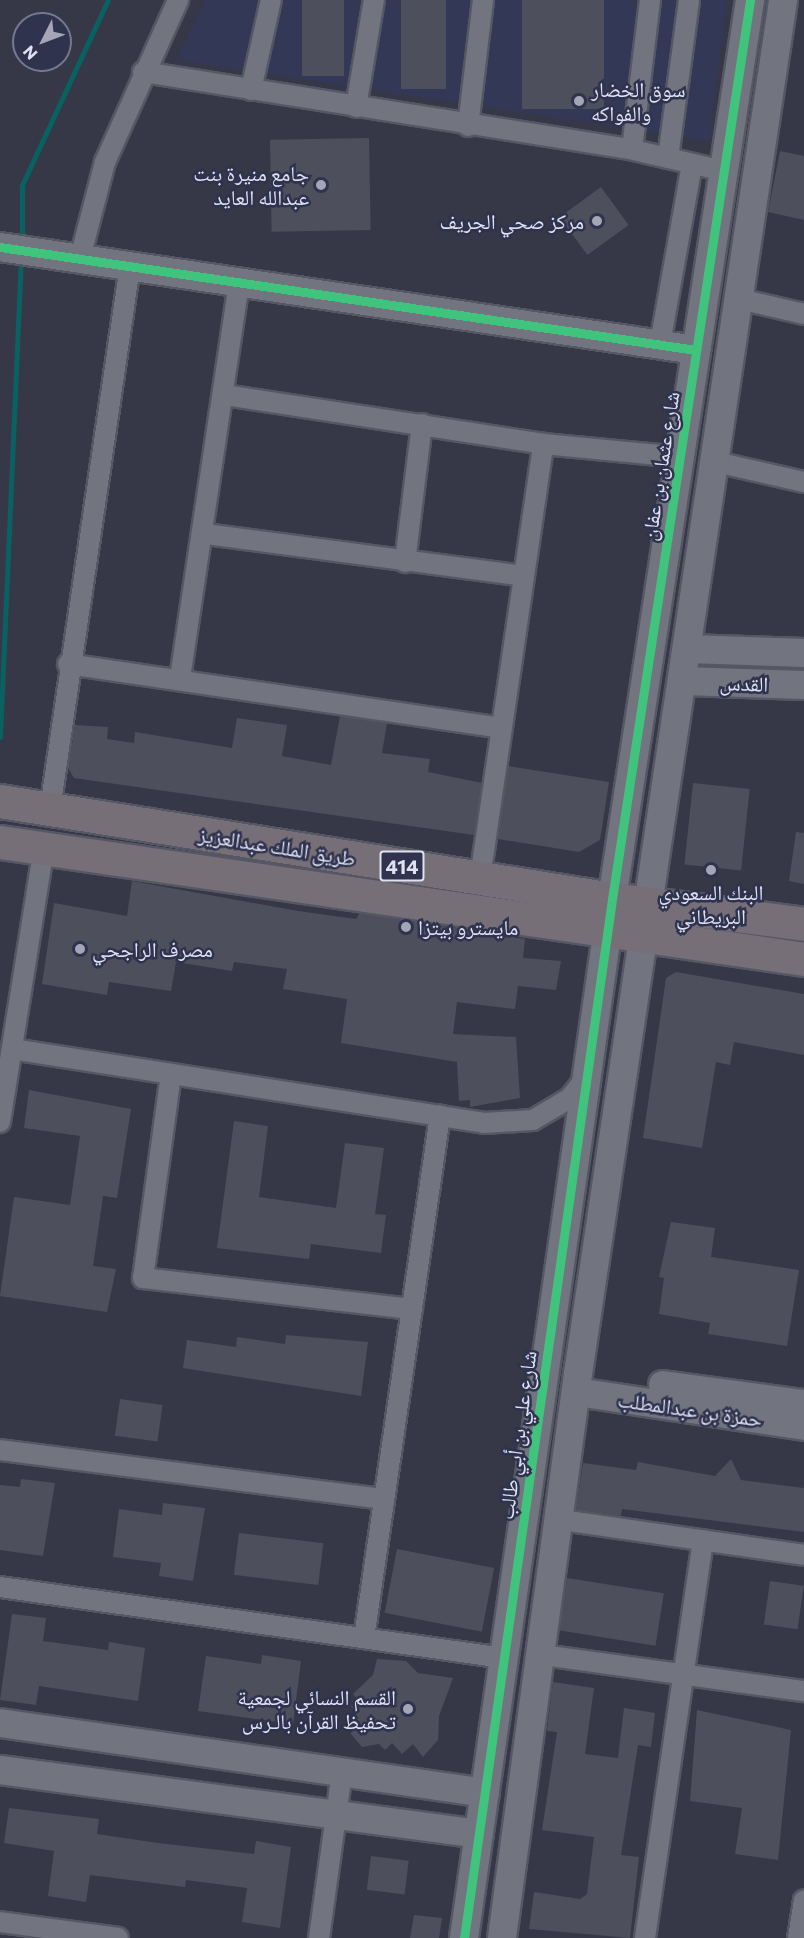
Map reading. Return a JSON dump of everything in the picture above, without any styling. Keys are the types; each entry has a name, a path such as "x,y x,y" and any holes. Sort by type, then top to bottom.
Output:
{"highway":[{"name":"طريق الملك عبدالعزيز","path":"0,801 480,878 608,922 646,941 804,959"},
{"name":"طريق الملك عبدالعزيز","path":"0,842 608,922 652,904 804,924"}],"street":[{"path":"80,258 105,162 143,72 178,0"},
{"path":"251,90 271,0"},
{"path":"356,107 374,0"},
{"path":"468,126 483,0"},
{"path":"632,149 650,0"},
{"path":"668,158 688,0"},
{"name":"شارع عثمان بن عفان","path":"608,922 750,0"},
{"path":"502,1938 562,1520 578,1383 652,904 783,0"},
{"path":"143,72 468,126 632,149 724,171"},
{"path":"660,345 692,164"},
{"path":"0,247 696,350"},
{"path":"50,809 68,664 130,266"},
{"path":"180,678 205,534 239,281"},
{"path":"739,299 804,314"},
{"path":"224,394 543,444 680,457"},
{"path":"405,562 422,424"},
{"path":"480,878 543,444"},
{"path":"716,462 804,482"},
{"path":"205,534 523,576"},
{"name":"القدس","path":"689,649 804,653"},
{"path":"68,664 180,678 501,728"},
{"name":"القدس","path":"684,681 804,685"},
{"path":"0,1122 44,848"},
{"name":"شارع علي بن أبي طالب","path":"464,1938 608,922"},
{"path":"12,1049 484,1123 533,1120 570,1098 586,1078"},
{"path":"171,1074 143,1278 412,1309"},
{"path":"364,1638 440,1116"},
{"name":"حمزة بن عبدالمطلب","path":"578,1383 804,1404"},
{"name":"حمزة بن عبدالمطلب","path":"578,1383 804,1426"},
{"path":"0,1450 384,1499"},
{"path":"562,1520 804,1555"},
{"path":"645,1938 703,1540"},
{"path":"0,1587 504,1658"},
{"path":"543,1655 804,1691"},
{"path":"0,1723 485,1793"},
{"path":"0,1770 479,1834"},
{"path":"319,1938 342,1772"},
{"path":"798,1938 804,1900"},
{"path":"0,1922 117,1938"}],"shaded area":[{"name":"سوق الخضار والفواكه","path":"205,0 727,0 709,141 177,60"}],"building":[{"path":"302,0 344,0 344,76 302,76"},
{"path":"401,0 446,0 446,89 401,89"},
{"path":"522,0 604,0 604,109 522,109"},
{"name":"جامع منيرة بنت عبدالله العايد","path":"369,138 371,230 272,232 270,140"},
{"path":"780,151 804,156 804,220 768,212"},
{"path":"601,187 629,225 587,255 560,217"},
{"path":"340,716 387,723 382,753 430,759 428,772 482,783 474,835 74,778 68,768 75,725 108,727 107,739 134,743 135,732 232,748 237,718 287,725 282,756 331,765"},
{"path":"508,766 609,782 600,840 579,852 498,839"},
{"path":"693,783 750,789 741,871 684,865"},
{"path":"796,832 804,833 804,884 789,881"},
{"path":"132,881 298,911 356,919 360,913 525,939 523,958 561,961 556,990 518,986 515,1009 457,1002 453,1034 516,1037 520,1098 470,1107 470,1100 459,1101 457,1062 341,1043 347,999 283,989 287,969 234,962 232,971 176,962 171,991 109,982 107,995 42,984 54,903 127,916"},
{"path":"676,972 804,994 804,1055 734,1042 730,1065 716,1062 702,1148 643,1138 666,978"},
{"path":"29,1090 131,1109 117,1198 103,1196 93,1266 116,1269 107,1312 0,1296 14,1197 70,1205 80,1136 24,1128"},
{"path":"234,1121 268,1126 259,1197 336,1208 345,1143 384,1148 375,1214 386,1215 381,1253 311,1244 309,1259 217,1248"},
{"path":"671,1222 715,1228 711,1257 799,1270 787,1346 708,1334 710,1323 659,1314 664,1278 659,1277"},
{"path":"286,1335 368,1342 361,1396 183,1368 187,1340 236,1347 237,1337 285,1344"},
{"path":"120,1399 163,1405 157,1442 115,1436"},
{"path":"731,1459 741,1480 804,1488 804,1532 622,1509 621,1516 576,1510 583,1463 636,1470 638,1462 715,1476"},
{"path":"21,1479 55,1483 43,1556 0,1550 0,1485 20,1487"},
{"path":"163,1503 205,1508 193,1581 159,1576 161,1563 113,1557 119,1509 162,1515"},
{"path":"239,1533 323,1543 318,1585 234,1575"},
{"path":"397,1549 494,1568 482,1632 385,1613"},
{"path":"567,1578 664,1593 656,1646 559,1630"},
{"path":"770,1581 804,1586 798,1629 764,1625"},
{"path":"12,1614 46,1618 43,1641 108,1650 109,1642 145,1648 138,1701 39,1686 36,1705 0,1700"},
{"path":"262,1655 301,1661 293,1724 198,1711 206,1656 261,1664"},
{"path":"377,1659 406,1661 418,1673 453,1678 439,1716 438,1740 423,1757 413,1744 402,1754 392,1743 385,1750 379,1744 362,1747 351,1734 356,1714 351,1706 358,1700 353,1694 373,1675"},
{"path":"553,1682 594,1688 585,1754 618,1758 624,1708 655,1713 651,1747 638,1745 621,1855 639,1857 630,1938 529,1929 534,1892 580,1899 587,1894 594,1837 542,1830 557,1732 547,1731"},
{"path":"697,1710 791,1730 778,1860 735,1854 742,1808 690,1801"},
{"path":"9,1808 99,1819 97,1834 158,1843 254,1854 256,1841 291,1847 280,1928 242,1922 247,1888 186,1880 185,1887 90,1875 86,1902 48,1896 54,1851 4,1843"},
{"path":"371,1856 409,1861 405,1894 367,1890"},
{"path":"414,1915 442,1918 439,1938 410,1938"}],"waterway":[{"path":"22,236 22,185 108,0"},
{"path":"0,737 21,263"}],"cycle path":[{"path":"464,1938 612,899 750,0"},
{"path":"0,247 696,350"}],"place":[{"name":"سوق الخضار والفواكه","path":"579,101"},
{"name":"جامع منيرة بنت عبدالله العايد","path":"321,185"},
{"name":"مركز صحي الجريف","path":"597,221"},
{"name":"البنك السعودي البريطاني","path":"711,870"},
{"name":"مايسترو بيتزا","path":"406,927"},
{"name":"مصرف الراجحي","path":"80,949"},
{"name":"القسم النسائي لجمعية تحفيظ القرآن بالـرس","path":"408,1709"}]}
